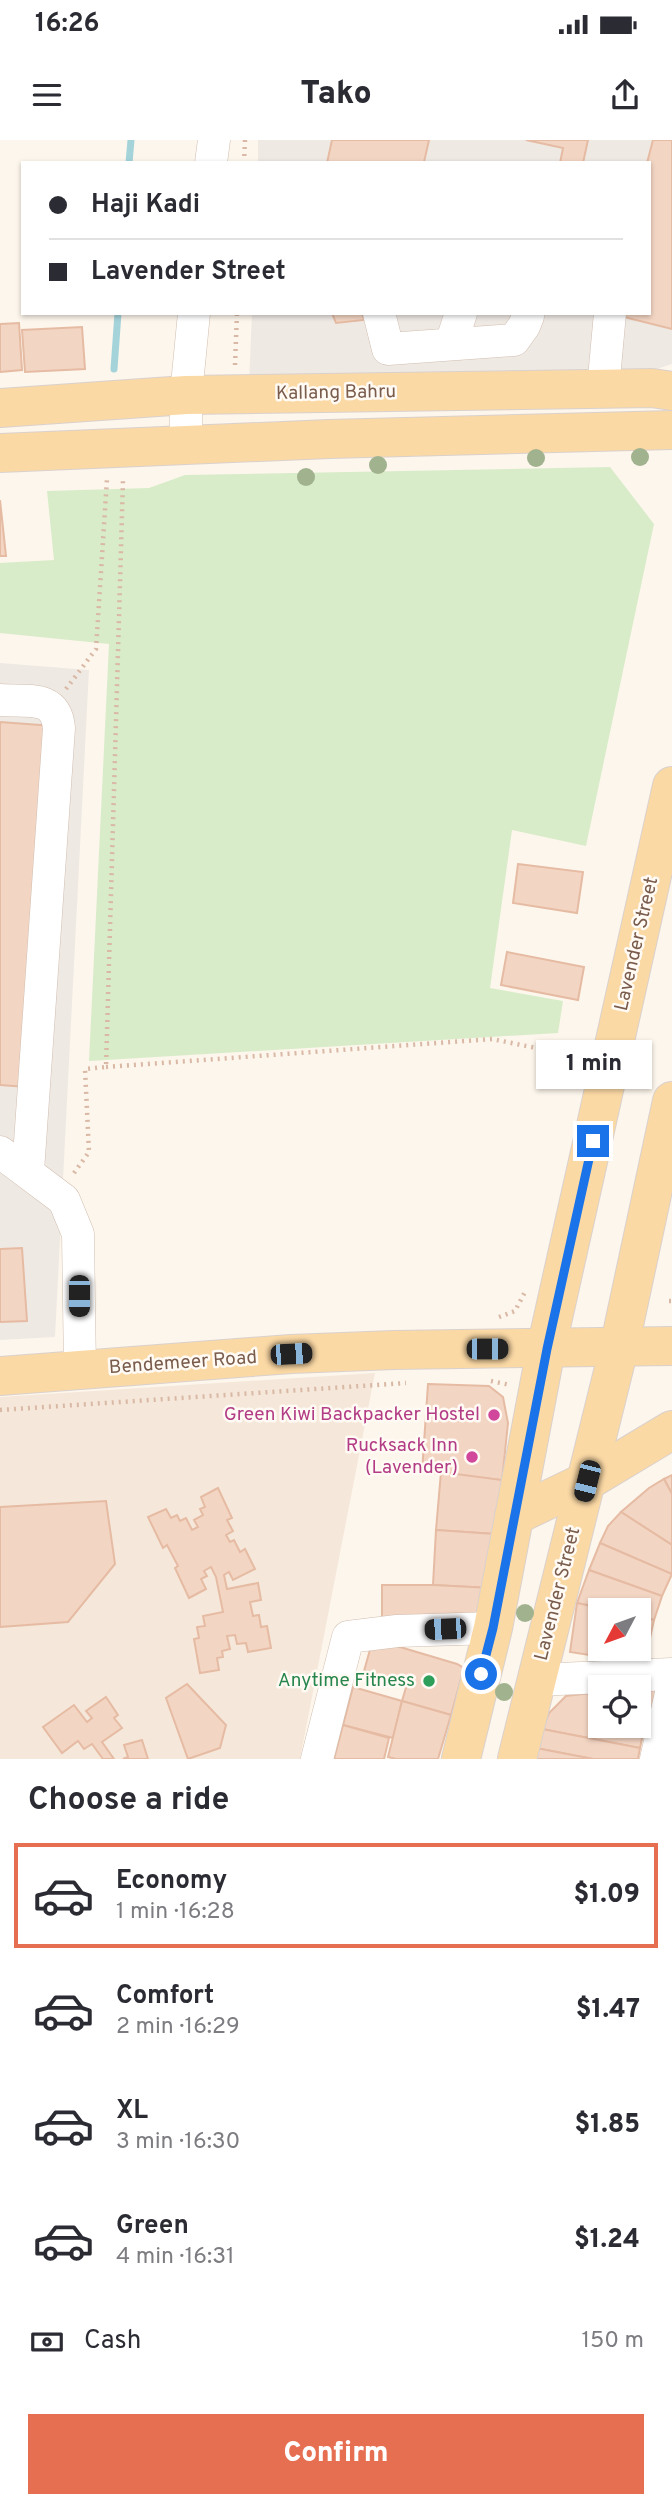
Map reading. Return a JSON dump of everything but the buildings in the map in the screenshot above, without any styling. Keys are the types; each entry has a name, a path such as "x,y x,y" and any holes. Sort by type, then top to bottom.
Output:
{"main road":[{"name":"Kallang Bahru","path":"0,408 186,396 665,386"},
{"path":"0,453 186,444 671,431"},
{"name":"Lavender Street","path":"461,1759 493,1628 538,1390 672,786"},
{"name":"Lavender Street","path":"517,1759 587,1481 672,1101"},
{"name":"Bendemeer Road","path":"0,1376 381,1350 672,1346"},
{"path":"514,1516 587,1481 672,1430"}],"street":[{"path":"211,161 214,140"},
{"path":"186,444 186,396 194,315"},
{"path":"380,315 388,349 514,340 528,316"},
{"path":"451,344 460,315"},
{"path":"603,389 610,315"},
{"path":"0,700 46,703 58,716 59,728 29,1171"},
{"path":"0,1152 29,1171 64,1200 78,1234 80,1370"},
{"path":"317,1759 348,1637 397,1631 493,1628"},
{"path":"536,1680 672,1674"},
{"path":"656,1759 672,1689"}],"path":[{"path":"244,161 245,140"},
{"path":"235,373 237,315"},
{"path":"52,708 96,649 107,479"},
{"path":"106,1067 123,479"},
{"path":"58,1195 89,1152 85,1069 492,1039 580,1057"},
{"path":"488,1381 538,1390"},
{"path":"0,1410 410,1383"}],"shaded area":[{"path":"258,140 672,140 672,364 645,373 249,383 252,315 651,315 651,161 258,161"},
{"path":"0,663 89,670 55,1337 0,1340"},
{"path":"375,1373 300,1759 0,1759 0,1397"}],"green space":[{"path":"610,467 654,524 586,846 512,830 490,988 563,1001 558,1033 89,1061 109,644 0,633 0,563 54,560 47,491 149,488 185,475"}],"waterway":[{"path":"129,161 131,140"},
{"path":"114,369 118,315"}],"place":[{"name":"Green Kiwi Backpacker Hostel","path":"494,1415"},
{"name":"Rucksack Inn (Lavender)","path":"472,1457"},
{"name":"Anytime Fitness","path":"429,1681"}],"route":[{"path":"481,1674 493,1628 547,1349 593,1141"}]}
